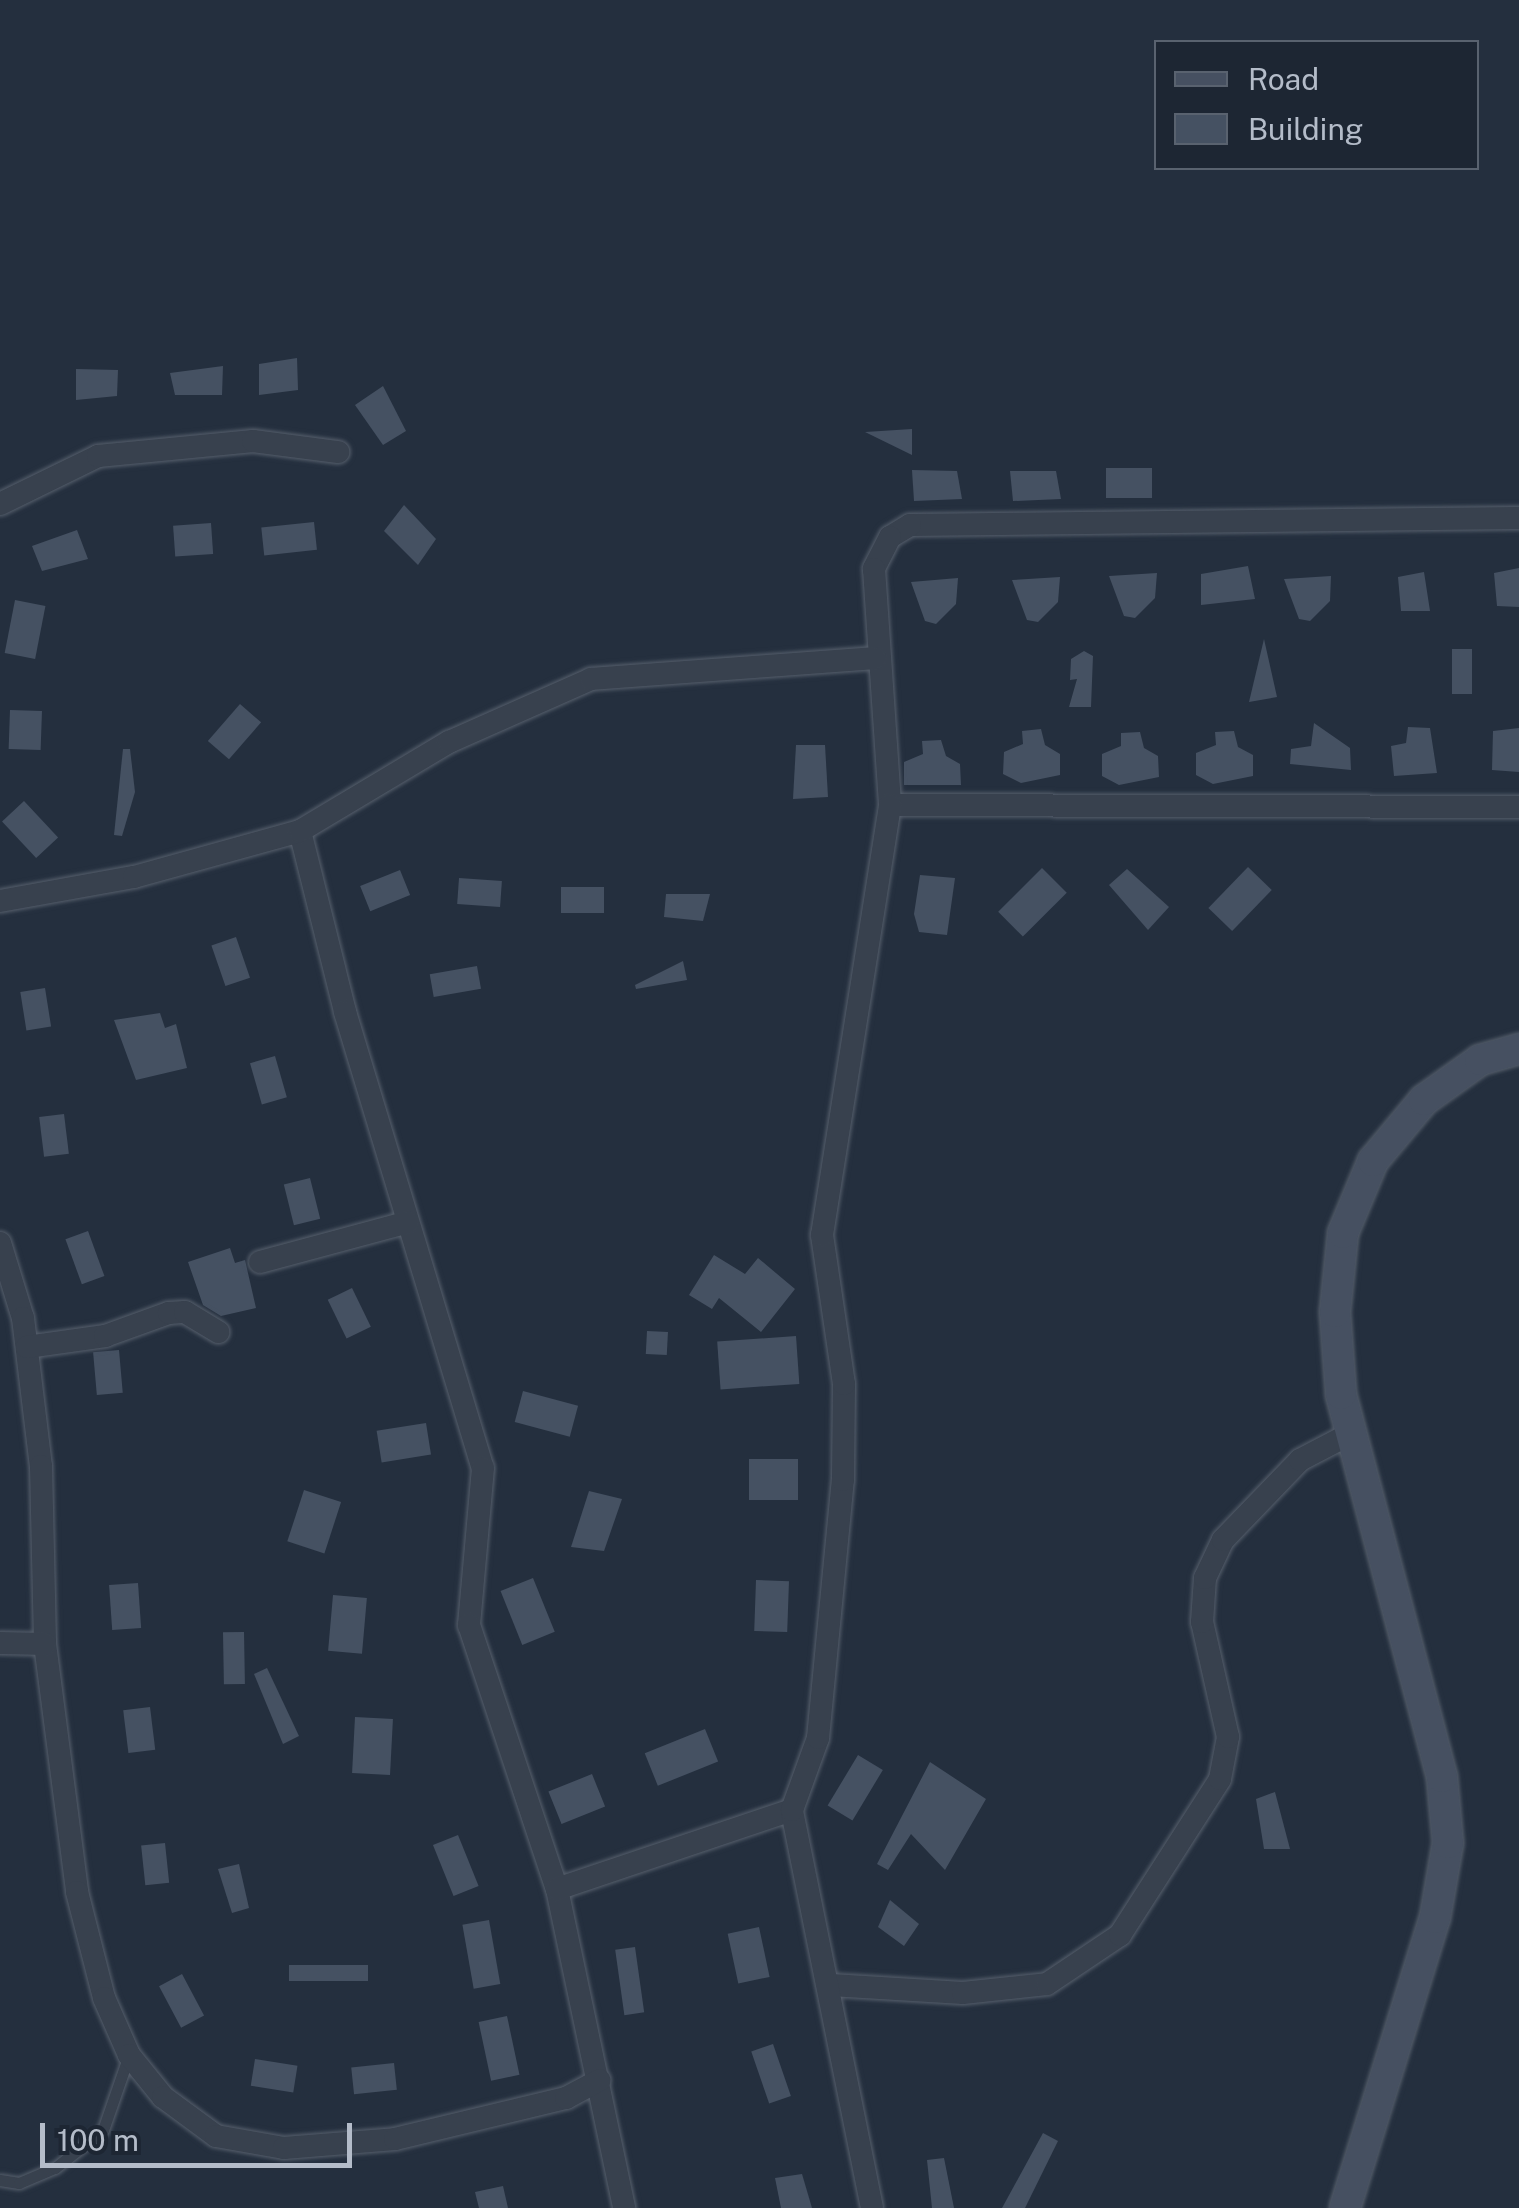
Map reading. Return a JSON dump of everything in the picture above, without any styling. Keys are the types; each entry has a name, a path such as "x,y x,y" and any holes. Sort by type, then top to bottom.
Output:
{"street":[{"path":"0,504 98,456 253,441 338,452"},
{"path":"872,2208 831,1986 792,1810 818,1738 843,1480 844,1384 822,1235 890,805 874,658 874,569 890,537 910,524 1519,518"},
{"path":"0,901 152,873 300,831 450,742 591,679 874,658"},
{"path":"890,805 1519,807"},
{"path":"300,831 408,1222 483,1468 469,1625 557,1889 624,2208"},
{"path":"1344,2208 1435,1918 1448,1843 1442,1777 1348,1435 1335,1312 1343,1232 1374,1161 1424,1100 1480,1060 1519,1049"},
{"path":"260,1262 408,1222"},
{"path":"0,1243 27,1347 42,1466 45,1644 77,1892 104,1998 130,2055 163,2097 216,2136 284,2148 395,2139 566,2098 600,2080"},
{"path":"27,1347 105,1336 170,1313 185,1312 218,1332"},
{"path":"831,1986 963,1993 1047,1984 1120,1934 1220,1779 1228,1737 1202,1622 1206,1578 1223,1540 1300,1460 1348,1435"},
{"path":"0,1643 45,1644"},
{"path":"557,1889 792,1810"}],"lane":[{"path":"0,2180 19,2183 55,2168 103,2130 130,2055"}],"building":[{"path":"297,358 298,390 259,395 259,364"},
{"path":"223,366 222,395 175,395 170,373"},
{"path":"76,369 118,370 117,396 76,400"},
{"path":"383,386 406,431 383,445 355,405"},
{"path":"912,429 912,455 865,432"},
{"path":"1106,468 1152,468 1152,498 1106,498"},
{"path":"912,470 957,471 962,499 914,501"},
{"path":"1010,471 1056,471 1061,499 1013,501"},
{"path":"404,505 436,539 418,565 384,531"},
{"path":"314,522 317,550 264,555 261,528"},
{"path":"211,523 213,554 175,557 173,526"},
{"path":"77,530 88,559 42,571 32,546"},
{"path":"1248,566 1255,599 1201,605 1201,574"},
{"path":"1519,568 1519,607 1497,606 1494,573"},
{"path":"1424,572 1430,611 1401,611 1398,577"},
{"path":"1157,573 1155,598 1135,618 1124,616 1109,576"},
{"path":"1331,576 1330,601 1310,621 1299,619 1284,579"},
{"path":"1060,577 1058,602 1038,622 1027,620 1012,580"},
{"path":"958,578 956,604 936,624 925,621 911,582"},
{"path":"15,600 45,606 35,659 5,653"},
{"path":"1264,639 1277,697 1249,702"},
{"path":"1452,649 1472,649 1472,694 1452,694"},
{"path":"1084,651 1093,656 1091,707 1069,707 1077,679 1070,680 1071,659"},
{"path":"240,704 261,722 229,759 208,741"},
{"path":"10,710 42,711 41,750 9,749"},
{"path":"1314,723 1350,748 1351,770 1290,764 1291,749 1311,746"},
{"path":"1408,727 1430,728 1437,773 1394,776 1391,746 1406,743"},
{"path":"1519,728 1519,772 1492,770 1493,731"},
{"path":"1041,729 1045,745 1060,754 1060,775 1021,783 1003,774 1004,752 1023,744 1022,731"},
{"path":"1234,731 1238,747 1253,755 1253,776 1213,784 1196,775 1196,753 1216,745 1215,732"},
{"path":"1140,732 1144,748 1158,756 1159,777 1119,785 1102,776 1102,754 1121,746 1121,733"},
{"path":"941,740 946,756 960,764 961,785 904,785 904,762 923,754 922,741"},
{"path":"796,745 825,745 828,797 793,799"},
{"path":"123,749 130,749 135,792 122,836 114,835"},
{"path":"24,801 58,838 36,858 2,821"},
{"path":"1248,867 1272,890 1232,931 1208,908"},
{"path":"1042,868 1067,893 1023,937 998,912"},
{"path":"1127,869 1169,907 1148,930 1109,885"},
{"path":"400,870 410,895 370,911 360,886"},
{"path":"920,875 955,878 947,935 919,932 914,914"},
{"path":"459,878 502,881 500,907 457,904"},
{"path":"561,887 604,887 604,913 561,913"},
{"path":"666,894 710,894 703,921 664,917"},
{"path":"236,937 250,978 225,986 211,945"},
{"path":"683,961 687,980 636,989 635,985"},
{"path":"477,966 481,989 434,997 430,974"},
{"path":"45,988 51,1027 26,1030 20,992"},
{"path":"160,1013 165,1028 176,1024 187,1068 136,1080 114,1020"},
{"path":"275,1056 287,1097 262,1105 250,1063"},
{"path":"64,1114 69,1154 44,1157 39,1117"},
{"path":"310,1178 320,1219 294,1225 284,1185"},
{"path":"88,1231 104,1276 82,1284 65,1239"},
{"path":"230,1248 235,1263 245,1260 256,1308 221,1316 203,1305 188,1262"},
{"path":"714,1255 745,1274 758,1258 795,1289 761,1332 719,1298 712,1309 689,1295"},
{"path":"352,1288 371,1327 347,1338 328,1300"},
{"path":"647,1331 668,1332 667,1355 646,1354"},
{"path":"796,1336 799,1384 721,1389 717,1342"},
{"path":"119,1350 123,1393 97,1395 93,1352"},
{"path":"523,1391 578,1406 570,1437 515,1422"},
{"path":"426,1423 431,1455 382,1462 377,1431"},
{"path":"749,1459 798,1459 798,1500 749,1500"},
{"path":"304,1490 341,1502 324,1553 287,1541"},
{"path":"589,1491 622,1499 604,1551 571,1547"},
{"path":"533,1578 555,1632 522,1645 501,1591"},
{"path":"756,1580 789,1581 787,1632 754,1631"},
{"path":"138,1583 141,1628 112,1630 109,1585"},
{"path":"333,1595 367,1598 362,1654 328,1651"},
{"path":"223,1632 244,1632 245,1684 224,1684"},
{"path":"267,1668 299,1736 283,1744 254,1674"},
{"path":"150,1707 155,1750 128,1753 123,1710"},
{"path":"355,1717 393,1719 390,1775 352,1773"},
{"path":"705,1729 718,1761 658,1786 645,1753"},
{"path":"858,1755 883,1770 852,1821 828,1806"},
{"path":"930,1762 986,1799 945,1870 911,1834 888,1870 877,1864"},
{"path":"592,1774 605,1806 562,1824 548,1792"},
{"path":"1275,1792 1290,1849 1264,1849 1256,1799"},
{"path":"458,1835 479,1886 454,1896 433,1845"},
{"path":"165,1843 169,1883 145,1885 141,1846"},
{"path":"239,1864 249,1908 232,1913 218,1869"},
{"path":"890,1900 919,1924 904,1946 878,1927"},
{"path":"489,1920 500,1984 474,1989 462,1925"},
{"path":"759,1927 770,1977 738,1984 728,1934"},
{"path":"635,1947 644,2012 624,2015 615,1950"},
{"path":"289,1965 368,1965 368,1981 289,1981"},
{"path":"182,1974 204,2015 181,2028 159,1986"},
{"path":"507,2016 519,2075 491,2081 479,2022"},
{"path":"773,2044 791,2096 769,2103 751,2051"},
{"path":"255,2059 297,2066 293,2092 251,2086"},
{"path":"394,2063 397,2090 354,2094 351,2067"},
{"path":"1043,2133 1058,2141 1025,2208 1002,2208"},
{"path":"944,2158 954,2208 932,2208 927,2160"},
{"path":"802,2174 812,2208 781,2208 775,2178"},
{"path":"503,2186 508,2208 479,2208 475,2192"}]}
